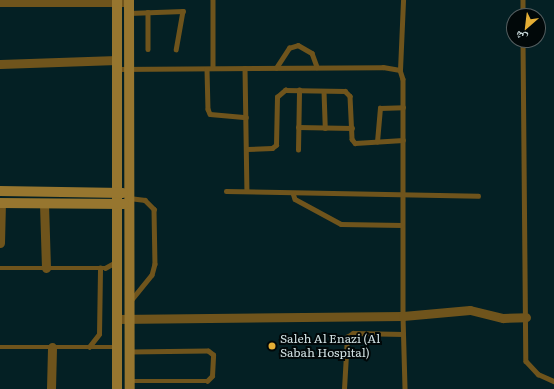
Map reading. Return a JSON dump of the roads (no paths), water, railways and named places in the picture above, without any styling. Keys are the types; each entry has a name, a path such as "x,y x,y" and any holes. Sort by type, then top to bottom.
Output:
{"street":[{"path":"117,1 117,389"},
{"path":"0,2 129,1 130,385"},
{"path":"0,64 117,65"},
{"path":"117,154 129,153"},
{"path":"0,191 117,192 129,198"},
{"path":"0,243 0,203 117,204 129,198"},
{"path":"44,204 46,268"},
{"path":"117,293 130,297"},
{"path":"118,319 403,316 470,310 503,318 526,317"},
{"path":"51,389 52,347"}],"lane":[{"path":"213,0 213,68"},
{"path":"403,0 400,70 403,107 402,225 405,389"},
{"path":"129,13 183,11 176,49"},
{"path":"148,12 148,49"},
{"path":"276,68 289,48 298,45 312,53 317,67"},
{"path":"523,48 526,361 538,374 554,381"},
{"path":"117,65 129,69 393,67 400,70"},
{"path":"245,68 247,192"},
{"path":"207,69 208,109 210,114 246,117"},
{"path":"247,149 272,148 276,145 277,97 285,90 324,90 348,93 352,106 352,139 355,142 403,140"},
{"path":"298,150 299,90"},
{"path":"324,90 325,128"},
{"path":"377,142 380,108 403,107"},
{"path":"298,127 352,128"},
{"path":"226,191 402,196 478,196"},
{"path":"293,193 295,199 341,224 402,225"},
{"path":"129,198 145,200 154,209 155,264 152,275 130,297"},
{"path":"0,268 100,268 112,266 117,261"},
{"path":"89,347 99,334 100,268"},
{"path":"344,389 347,337 353,333 403,334"},
{"path":"0,347 117,347"},
{"path":"130,352 208,351 213,355 212,376 207,381 130,385"}],"place":[{"name":"Saleh Al Enazi (Al Sabah Hospital)","path":"272,346"}]}
